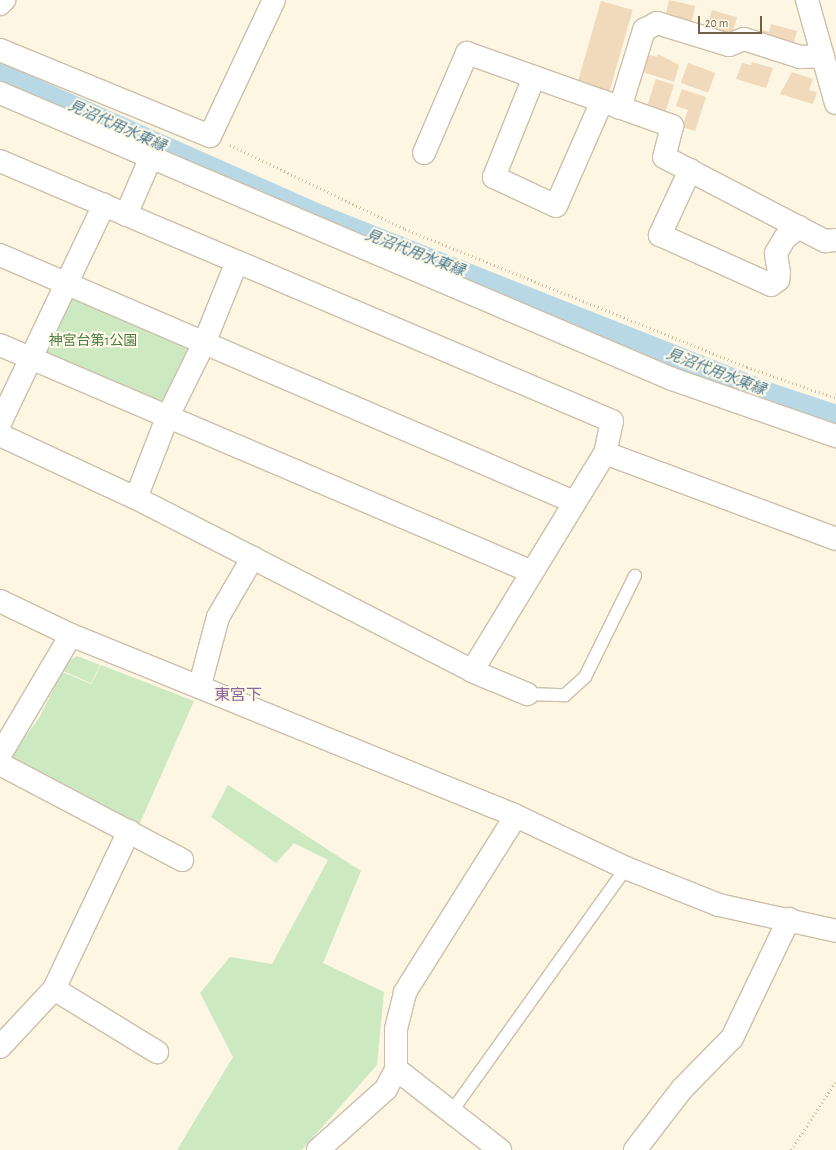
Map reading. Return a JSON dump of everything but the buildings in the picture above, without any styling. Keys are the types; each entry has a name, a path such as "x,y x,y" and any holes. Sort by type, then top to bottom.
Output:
{"street":[{"path":"0,4 4,0"},
{"path":"0,50 210,136 274,0"},
{"path":"807,0 836,103"},
{"path":"534,77 494,177 556,206 611,104 644,30 657,22 729,44 744,40 800,57 823,56"},
{"path":"424,153 467,53 672,126 664,156 825,241 836,240"},
{"path":"0,93 672,379 836,436"},
{"path":"126,215 151,158"},
{"path":"0,161 104,205 236,264 612,422 605,453 472,671"},
{"path":"690,170 660,235 771,285 778,280 779,273 776,253 785,238 799,228"},
{"path":"0,423 32,359 104,205"},
{"path":"0,255 205,340 574,502"},
{"path":"136,498 167,418 205,340 236,264"},
{"path":"0,345 167,418 532,572"},
{"path":"0,435 136,498 472,671 526,694"},
{"path":"605,453 836,539"},
{"path":"200,685 218,617 253,557"},
{"path":"0,601 71,635 200,685 516,816 626,868 719,904 836,931"},
{"path":"0,755 71,635"},
{"path":"0,764 182,860"},
{"path":"318,1150 386,1089 396,1069 396,1030 405,992 516,816"},
{"path":"0,1047 54,988 129,831"},
{"path":"635,1150 682,1089 732,1038 789,919"},
{"path":"54,988 157,1052"},
{"path":"396,1069 452,1111 500,1150"}],"lane":[{"path":"526,694 565,695 585,677 635,576"},
{"path":"452,1111 626,868"}],"path":[{"path":"210,136 405,229 747,367 836,398"},
{"path":"791,1150 836,1081"}],"green space":[{"name":"神宮台第1公園","path":"79,297 182,343 187,351 164,403 157,406 51,359 47,351 69,301"},
{"path":"77,656 100,665 91,683 63,671 68,661"},
{"path":"101,665 194,701 136,832 14,764 12,755 39,718 62,672 91,684"},
{"path":"228,785 361,871 323,963 384,992 377,1065 302,1150 177,1150 233,1057 200,993 230,957 272,964 328,860 294,843 276,863 211,817"}],"waterway":[{"name":"見沼代用水東縁","path":"0,74 323,217 770,394 836,416"}],"district":[{"name":"東宮下","path":"238,695"}]}
